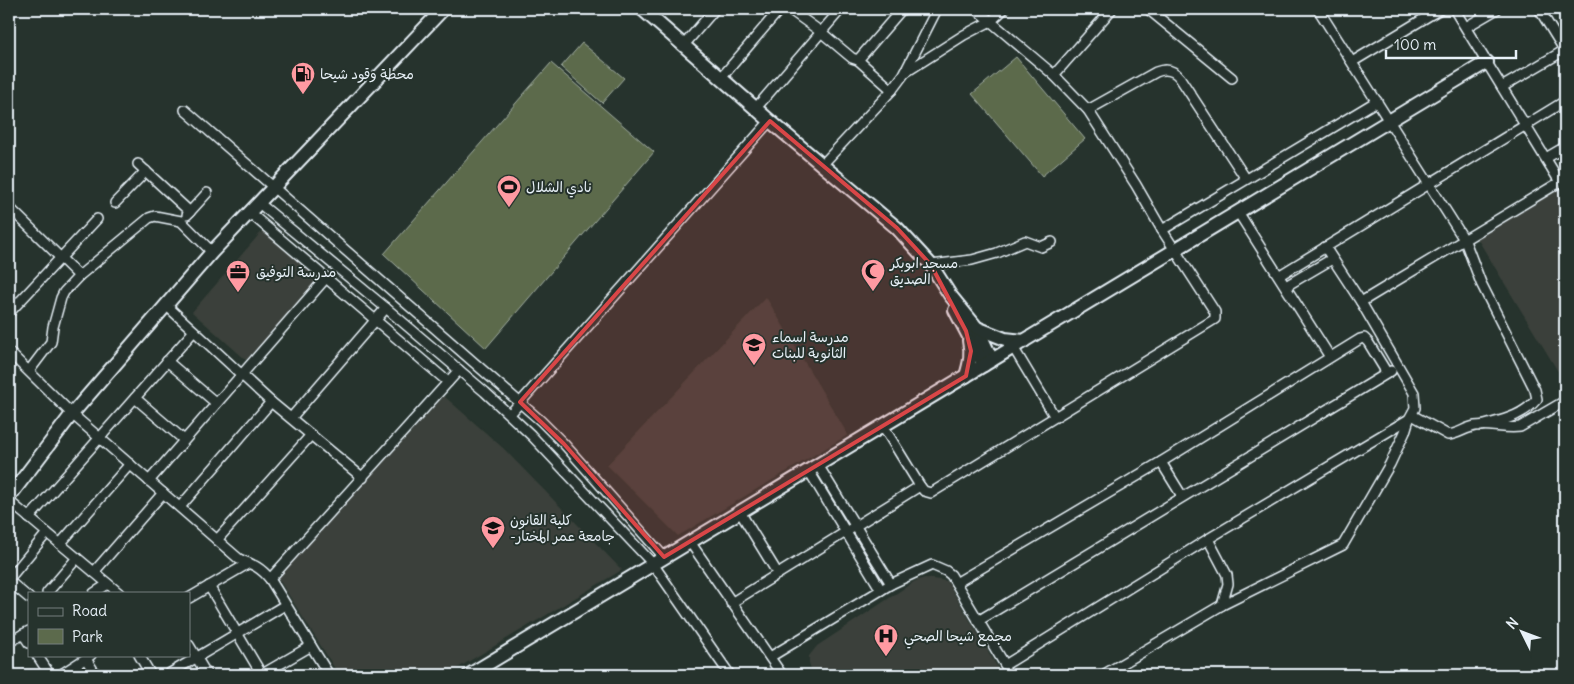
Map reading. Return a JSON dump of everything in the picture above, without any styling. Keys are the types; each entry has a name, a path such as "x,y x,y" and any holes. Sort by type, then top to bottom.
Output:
{"street":[{"path":"9,497 72,414 212,252 443,9"},
{"path":"642,9 822,166 897,228 931,265 972,330 988,363"},
{"path":"684,45 716,9"},
{"path":"721,78 780,9"},
{"path":"789,9 852,58 858,60 892,90"},
{"path":"756,108 841,9"},
{"path":"858,60 902,9"},
{"path":"822,166 892,90 904,74 937,9"},
{"path":"883,426 920,486 924,491 931,493 1214,319 1215,312 1088,110 1054,75 976,9"},
{"path":"904,74 964,35 991,21 1004,9"},
{"path":"1054,75 1112,9"},
{"path":"1148,9 1232,78"},
{"path":"1319,9 1465,241 1481,283 1535,390 1537,400 1532,406 1513,418 1470,427 1448,435 1411,417"},
{"path":"1352,62 1440,9"},
{"path":"1361,302 1465,241 1563,180 1546,158 1454,9"},
{"path":"1466,27 1497,9"},
{"path":"1502,87 1565,51 1539,9"},
{"path":"471,675 1487,62"},
{"path":"1088,110 1156,72 1165,70 1174,72 1180,78 1246,179"},
{"path":"1280,275 1565,101"},
{"path":"1162,230 1377,102"},
{"path":"184,110 520,402 564,444 659,561 730,675"},
{"path":"510,414 770,121"},
{"path":"1546,158 1565,147"},
{"path":"138,164 190,212"},
{"path":"116,203 146,171"},
{"path":"182,221 207,193"},
{"path":"9,207 79,276"},
{"path":"254,208 326,278 448,382"},
{"path":"254,208 386,308 510,414 659,561"},
{"path":"1238,212 1280,275 1330,357"},
{"path":"29,371 51,342 60,298 79,276 149,218 155,216 182,221 212,252"},
{"path":"9,313 97,219"},
{"path":"931,265 972,260 997,254 1025,241 1041,247 1052,242"},
{"path":"1103,675 1222,605 1343,545 1390,464 1411,417 1416,401 1414,393 1361,302 1325,247"},
{"path":"1286,286 1332,258"},
{"path":"149,480 326,278"},
{"path":"166,305 271,402 363,478"},
{"path":"291,418 386,308"},
{"path":"972,330 1018,344 1055,417"},
{"path":"966,376 971,362 972,330"},
{"path":"29,518 194,331"},
{"path":"956,583 1161,462 1330,357 1364,338 1388,373"},
{"path":"9,352 72,414 239,559 258,566 270,579 329,675"},
{"path":"167,360 216,403"},
{"path":"978,620 1398,367"},
{"path":"270,579 459,370"},
{"path":"135,398 184,440"},
{"path":"1481,426 1512,428 1520,426 1565,401"},
{"path":"180,507 271,402"},
{"path":"770,657 890,584 932,565 946,571 956,583 1005,665 1208,539 1411,417"},
{"path":"217,540 311,435"},
{"path":"1161,462 1182,496"},
{"path":"60,544 130,464"},
{"path":"813,468 855,526 890,584"},
{"path":"813,468 846,532 881,590"},
{"path":"731,603 920,486"},
{"path":"94,572 163,493"},
{"path":"9,501 118,592"},
{"path":"740,512 778,574"},
{"path":"28,597 9,580 47,533"},
{"path":"1208,539 1227,575 1228,584 1222,605"},
{"path":"690,542 782,675"},
{"path":"48,592 77,558"},
{"path":"190,597 249,563"},
{"path":"96,592 108,584"},
{"path":"209,586 262,675 311,646"},
{"path":"167,675 285,605"},
{"path":"9,642 26,632"},
{"path":"190,647 207,675"},
{"path":"38,656 50,675"},
{"path":"140,656 151,675"},
{"path":"60,675 89,657 96,675"}],"highlighted area":[{"path":"770,121 897,228 931,265 966,331 971,351 966,376 664,557 564,444 520,402"}],"shaded area":[{"path":"1565,186 1565,370 1559,373 1477,238"},
{"path":"263,230 319,280 246,360 192,312"},
{"name":"مدرسة اسماء الثانوية للبنات","path":"766,297 848,435 678,536 607,465"},
{"path":"444,396 503,448 622,570 446,675 339,675 278,578"},
{"path":"925,578 947,581 1002,675 813,675 809,656 817,646 915,581"}],"green space":[{"path":"582,43 624,78 602,103 561,67"},
{"path":"1016,57 1085,139 1042,176 972,94"},
{"name":"نادي الشلال","path":"551,63 654,152 486,348 384,254"}],"place":[{"name":"محطة وقود شيحا","path":"303,95"},
{"name":"نادي الشلال","path":"509,208"},
{"name":"مسجد ابوبكر الصديق","path":"873,292"},
{"name":"مدرسة التوفيق","path":"238,293"},
{"name":"مدرسة اسماء الثانوية للبنات","path":"754,366"},
{"name":"كلية القانون -جامعة عمر المختار","path":"493,549"},
{"name":"مجمع شيحا الصحي","path":"886,657"}]}
